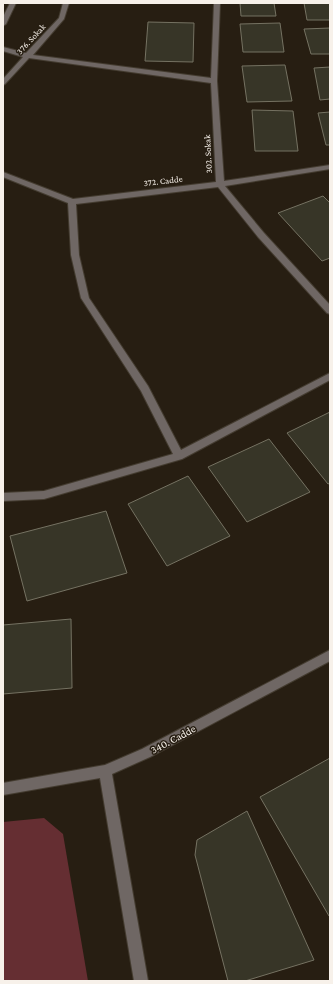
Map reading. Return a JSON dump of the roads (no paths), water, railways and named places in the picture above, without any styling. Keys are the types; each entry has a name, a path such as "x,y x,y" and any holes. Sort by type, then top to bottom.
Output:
{"street":[{"path":"3,24 13,3"},
{"name":"376. Sokak","path":"3,83 62,18 66,3"},
{"name":"302. Sokak","path":"217,3 214,81 220,184 261,236 330,311"},
{"path":"3,49 28,56 214,81"},
{"name":"372. Cadde","path":"3,174 72,202 220,184 330,167"},
{"path":"72,202 75,255 85,298 146,389 179,456"},
{"path":"3,497 44,495 179,456 330,376"},
{"name":"340. Cadde","path":"3,789 105,772 146,753 329,658"},
{"path":"105,772 141,981"}]}
